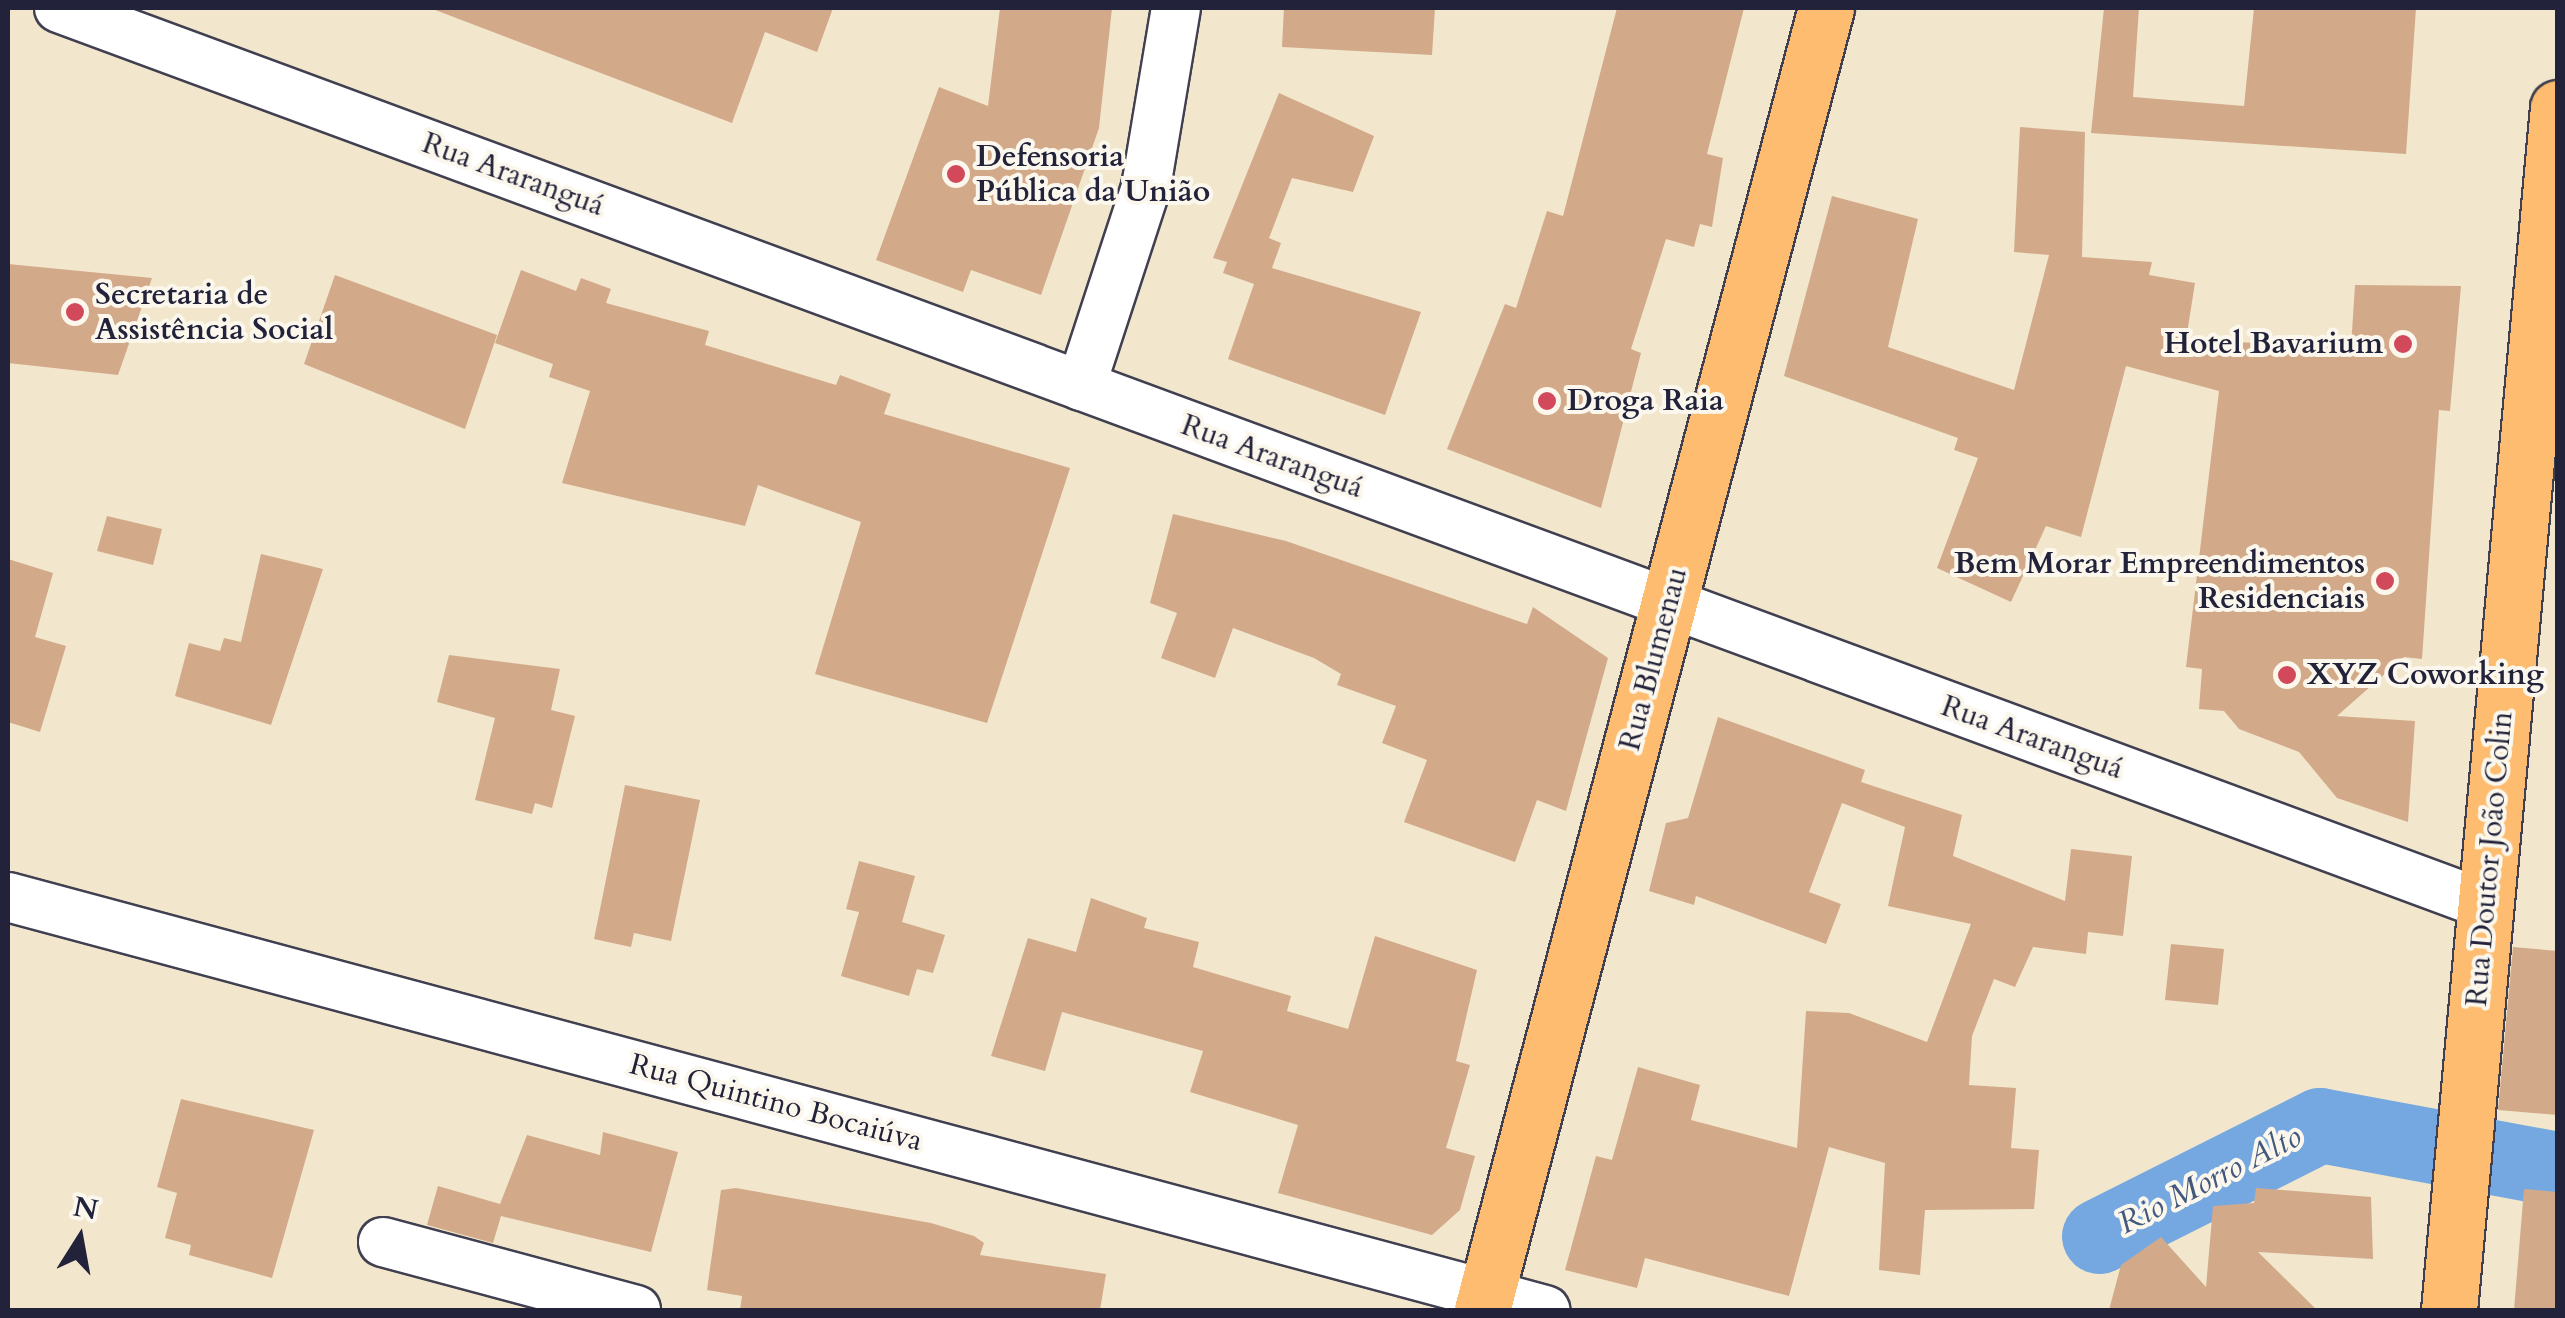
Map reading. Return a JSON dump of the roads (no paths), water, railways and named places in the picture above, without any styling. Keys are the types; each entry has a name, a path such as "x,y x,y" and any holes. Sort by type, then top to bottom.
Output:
{"main road":[{"name":"Rua Blumenau","path":"1484,1303 1826,8"},
{"name":"Rua Doutor João Colin","path":"2449,1310 2558,108"}],"street":[{"name":"Rua Araranguá","path":"59,8 2486,904"},
{"path":"1081,386 1146,187 1176,8"},
{"name":"Rua Quintino Bocaiúva","path":"8,897 1484,1303 1544,1310"},
{"path":"383,1242 636,1310"}],"waterway":[{"name":"Rio Morro Alto","path":"2099,1236 2320,1125 2558,1169"}],"place":[{"name":"Defensoria Pública da União","path":"956,174"},
{"name":"Secretaria de Assistência Social","path":"75,312"},
{"name":"Hotel Bavarium","path":"2403,344"},
{"name":"Droga Raia","path":"1547,401"},
{"name":"Bem Morar Empreendimentos Residenciais","path":"2385,581"},
{"name":"XYZ Coworking","path":"2287,675"}]}
